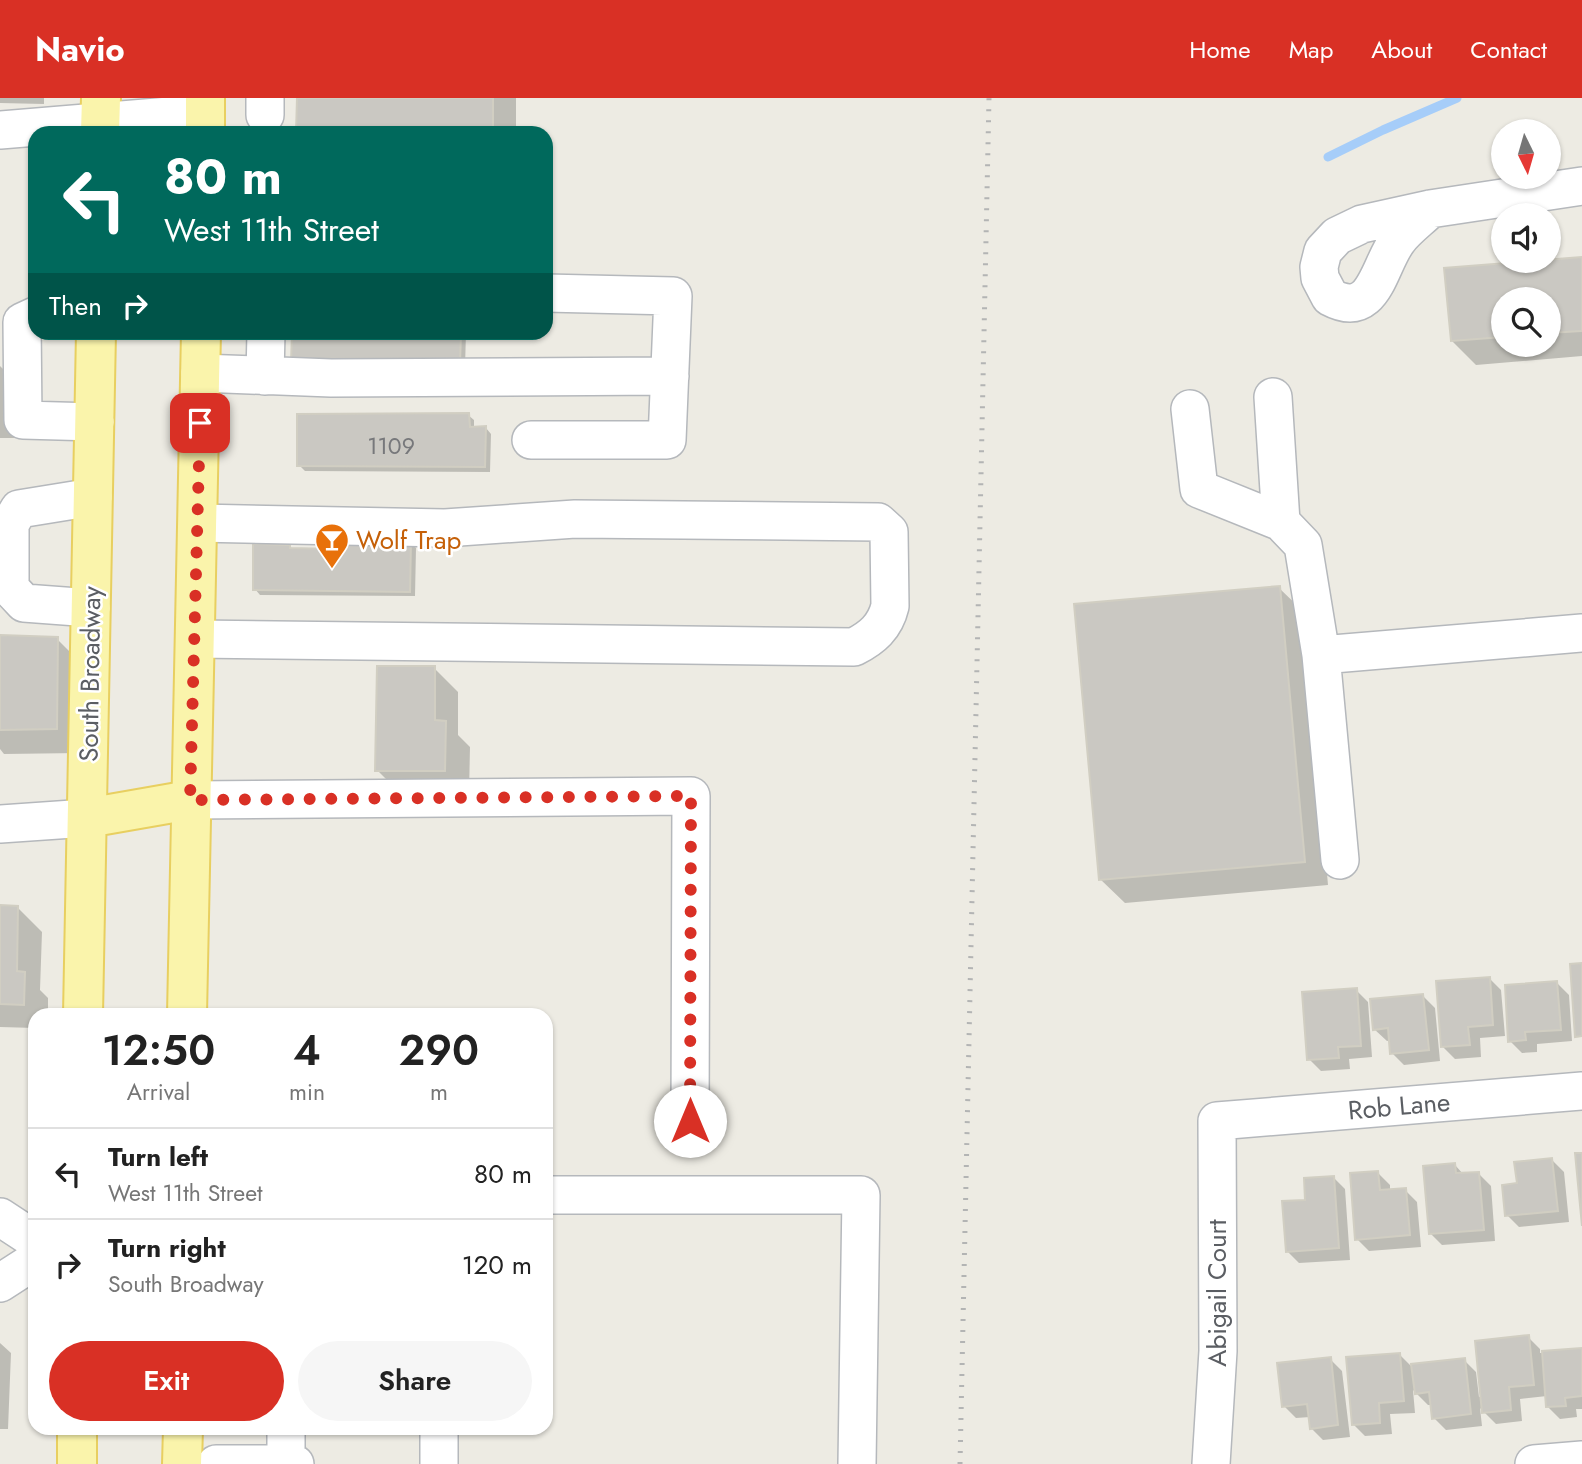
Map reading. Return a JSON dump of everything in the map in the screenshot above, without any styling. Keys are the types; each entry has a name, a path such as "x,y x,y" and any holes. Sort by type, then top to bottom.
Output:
{"main road":[{"name":"South Broadway","path":"83,1008 96,340"},
{"path":"187,1008 201,340"},
{"path":"87,818 190,800"},
{"path":"77,1435 77,1464"},
{"path":"182,1464 183,1435"}],"street":[{"path":"33,126 100,118 205,115"},
{"path":"0,130 28,127"},
{"path":"1430,209 1582,186"},
{"path":"531,439 667,440 673,296 553,293"},
{"path":"19,322 11,429 94,422"},
{"path":"265,376 266,340"},
{"path":"200,373 331,378 670,376"},
{"path":"1273,397 1281,522"},
{"path":"1190,409 1199,489 1281,522 1303,545 1321,656 1340,860"},
{"path":"91,608 23,603 10,588 10,524 19,509 93,497"},
{"path":"195,639 854,647 874,637 890,606 889,532 878,522 575,519 445,528 198,523"},
{"path":"1321,656 1582,633"},
{"path":"190,800 691,796 690,1121"},
{"path":"0,824 87,818"},
{"name":"Rob Lane","path":"1217,1121 1582,1091"},
{"name":"Abigail Court","path":"1211,1464 1218,1351 1217,1121"},
{"path":"553,1195 861,1195 857,1464"},
{"path":"0,1217 28,1235"},
{"path":"0,1283 28,1265"},
{"path":"286,1435 286,1464"},
{"path":"439,1435 439,1464"},
{"path":"1534,1464 1582,1460"},
{"path":"216,1464 295,1464"}],"building":[{"path":"297,98 493,98 493,126 296,126"},
{"path":"1582,257 1582,331 1561,332 1561,287 1491,287 1491,338 1451,341 1444,268 1491,264 1491,273 1561,273 1561,259"},
{"path":"292,340 461,340 460,364 291,363"},
{"path":"469,413 470,427 486,426 485,467 297,466 297,414"},
{"name":"Wolf Trap","path":"335,539 411,541 410,592 253,590 253,544 335,549"},
{"path":"1280,586 1305,862 1099,880 1074,604"},
{"path":"0,635 58,637 57,729 0,730"},
{"path":"377,666 435,666 435,720 446,721 445,771 375,771"},
{"path":"0,905 18,906 17,971 25,972 24,1005 0,1004"},
{"path":"1582,963 1582,1036 1575,1037 1570,964"},
{"path":"1490,977 1493,1025 1468,1027 1470,1045 1441,1047 1436,981"},
{"path":"1557,981 1561,1030 1525,1032 1526,1040 1508,1042 1505,985"},
{"path":"1357,988 1361,1046 1338,1047 1339,1058 1307,1060 1302,992"},
{"path":"1423,994 1429,1050 1390,1054 1388,1028 1373,1030 1370,999"},
{"path":"1575,1153 1582,1153 1582,1226"},
{"path":"1552,1158 1558,1211 1505,1216 1502,1185 1517,1183 1514,1162"},
{"path":"1455,1163 1456,1173 1479,1172 1484,1230 1429,1234 1423,1166"},
{"path":"1378,1171 1380,1190 1406,1188 1410,1235 1355,1240 1350,1173"},
{"path":"1334,1176 1339,1248 1286,1252 1282,1201 1305,1200 1304,1178"},
{"path":"1529,1335 1534,1385 1509,1387 1511,1410 1482,1413 1475,1341"},
{"path":"1582,1348 1582,1396 1565,1398 1566,1406 1546,1407 1542,1351"},
{"path":"1400,1353 1404,1401 1379,1403 1380,1423 1352,1425 1346,1357"},
{"path":"1331,1357 1338,1425 1310,1429 1307,1404 1282,1407 1277,1363"},
{"path":"1465,1358 1471,1414 1432,1419 1429,1392 1415,1394 1411,1364"}],"waterway":[{"path":"1328,157 1457,98"}],"railway":[{"path":"960,1464 989,98"}],"place":[{"name":"Wolf Trap","path":"332,570"}],"route":[{"path":"200,423 190,800 691,796 690,1121"}]}
